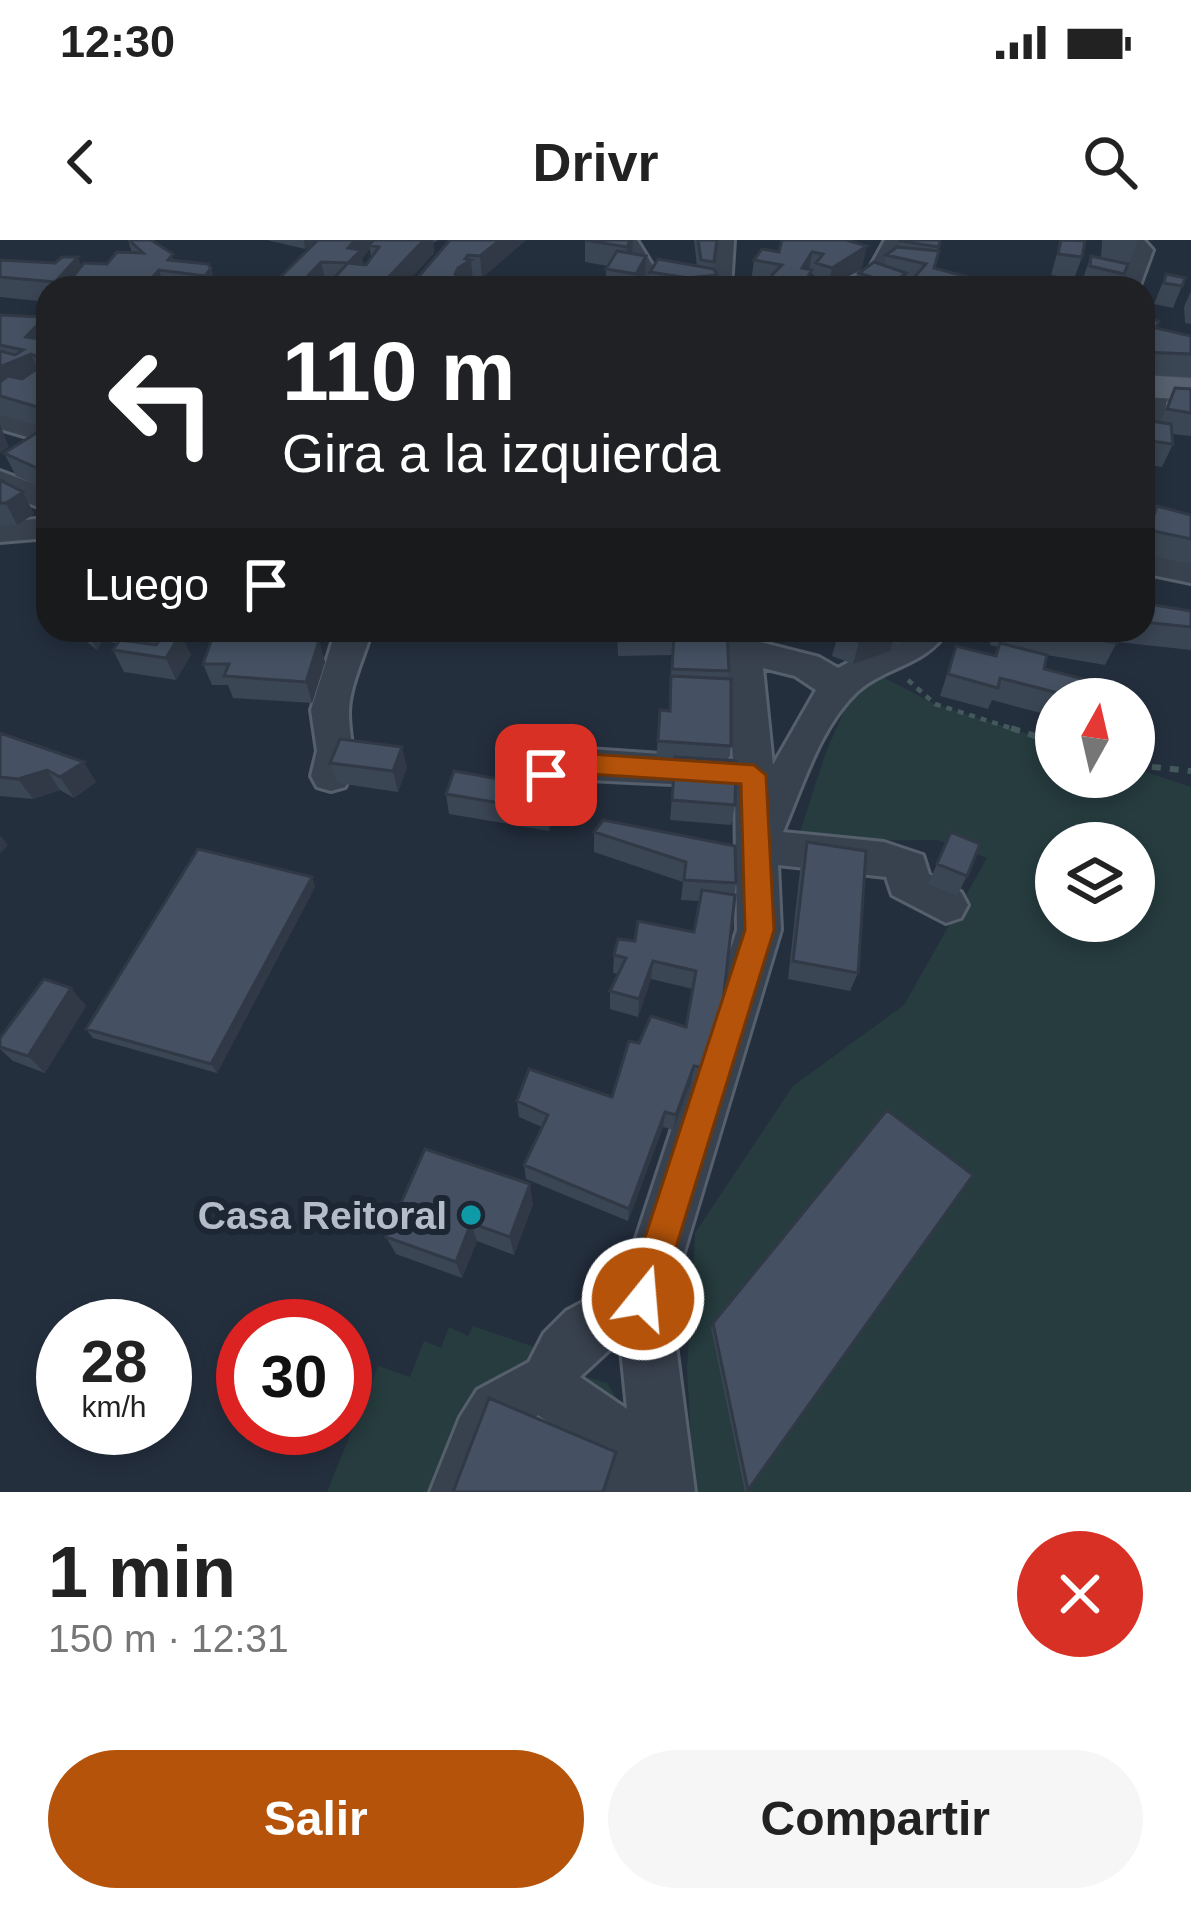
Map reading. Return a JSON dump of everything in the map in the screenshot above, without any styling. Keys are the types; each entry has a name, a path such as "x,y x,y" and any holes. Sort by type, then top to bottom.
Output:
{"street":[{"path":"625,240 644,272 662,276"},
{"path":"718,276 722,240"},
{"path":"1129,240 1141,250 1131,276"},
{"path":"874,276 879,274 889,243"},
{"path":"0,395 9,398 0,406"},
{"path":"0,419 36,430"},
{"path":"0,481 36,496"},
{"path":"0,532 36,529"},
{"path":"1155,564 1191,572"},
{"path":"331,776 336,751 330,710 350,642"},
{"path":"665,1492 643,1299 759,930 754,775 741,642"},
{"path":"744,642 806,666 839,686"},
{"path":"756,846 800,752 839,686 863,667 904,656 918,642"},
{"path":"543,794 552,765 574,763 754,775"},
{"path":"756,846 884,859 908,867 907,883 946,905"},
{"path":"548,1383 555,1360 571,1340 643,1299"},
{"path":"460,1492 493,1411 518,1392 548,1383"},
{"path":"548,1383 562,1403 600,1420 613,1432 623,1492"}],"path":[{"path":"879,663 920,687 935,704 1035,736"},
{"path":"1155,767 1191,771"}],"green space":[{"path":"863,667 935,704 1035,736 1035,798 1155,798 1155,775 1191,787 1191,1492 694,1492 687,1369 695,1233 793,1086 904,1005 987,858 938,840 797,841 826,752"},
{"path":"473,1326 552,1353 568,1371 607,1383 652,1454 647,1492 327,1492 342,1455 372,1455 372,1381 378,1366 410,1377 424,1341 441,1348 449,1327 468,1336"}],"building":[{"path":"129,240 151,240 173,254 168,260 211,268 205,276 159,270 154,276 73,276 84,263 107,264 117,252 143,253"},
{"path":"318,240 355,240 348,248 361,250 348,263 321,262 308,276 281,276"},
{"path":"374,240 424,240 390,276 336,276 348,263 366,265 379,247 369,245"},
{"path":"450,240 500,240 480,256 468,255 465,259 471,260 458,268 456,276 419,276"},
{"path":"585,240 630,240 627,247"},
{"path":"698,240 717,240 714,262 701,260"},
{"path":"782,240 846,240 867,246 832,268 816,263 823,254 812,252 802,268 812,270 808,276 772,276 782,265 754,260 762,249 779,252"},
{"path":"900,240 940,240 939,247 900,241"},
{"path":"1061,240 1085,241 1082,257 1058,254"},
{"path":"897,247 939,251 934,268 964,276 915,276 926,264 886,255"},
{"path":"617,251 646,256 636,274 606,269"},
{"path":"1091,256 1128,264 1124,274 1090,266"},
{"path":"62,257 78,257 61,276 36,276 36,280 0,277 0,260 55,263"},
{"path":"658,259 714,269 717,275 675,276 650,272"},
{"path":"874,262 906,273 868,276 859,273"},
{"path":"1166,274 1185,278 1182,286 1164,283"},
{"path":"0,315 36,317 36,326 26,337 36,338 36,356 0,367 0,351 15,355 23,350 0,345"},
{"path":"1155,320 1159,321 1156,328 1191,336 1191,354 1155,352"},
{"path":"36,369 36,406 0,396 0,382 8,376 22,379"},
{"path":"1175,388 1191,389 1191,413 1167,409"},
{"path":"1155,422 1171,424 1173,444 1155,442"},
{"path":"36,433 36,468 4,453"},
{"path":"0,480 23,492 0,503"},
{"path":"1157,506 1191,515 1191,539 1155,531"},
{"path":"1155,605 1191,611 1191,627 1155,623"},
{"path":"119,642 176,642 166,658 113,650"},
{"path":"211,642 319,642 306,682 224,676 229,664 203,664"},
{"path":"674,642 728,642 729,671 672,669"},
{"path":"1000,643 1047,655 1044,669 1079,678 1035,678 1035,687 1000,678 998,688 948,674 956,646 996,656"},
{"path":"671,676 731,679 731,746 658,741 660,710 670,711"},
{"path":"0,733 84,762 60,777 47,770 18,779 0,777"},
{"path":"340,739 402,747 393,771 330,763"},
{"path":"675,757 736,761 735,805 672,800"},
{"path":"454,771 555,789 548,811 446,794"},
{"path":"603,820 735,846 736,883 684,880 686,862 594,832"},
{"path":"951,832 980,844 967,876 937,864"},
{"path":"807,842 866,851 858,973 793,961"},
{"path":"198,849 312,877 211,1064 86,1029"},
{"path":"702,890 735,895 723,1002 705,1068 694,1066 676,1115 665,1112 629,1209 524,1165 548,1115 517,1101 529,1069 612,1097 629,1041 639,1043 651,1016 686,1027 696,971 653,961 639,999 610,991 626,958 614,955 618,939 635,941 638,921 694,932"},
{"path":"44,979 71,988 28,1056 0,1047 0,1038"},
{"path":"887,1110 973,1175 748,1490 713,1323"},
{"name":"Casa Reitoral","path":"425,1149 530,1184 510,1237 471,1223 456,1262 386,1237"},
{"path":"489,1398 616,1452 603,1492 453,1492"}],"place":[{"name":"Casa Reitoral","path":"471,1215"}],"route":[{"path":"546,775 552,765 574,763 754,775 759,930 643,1299"}]}
